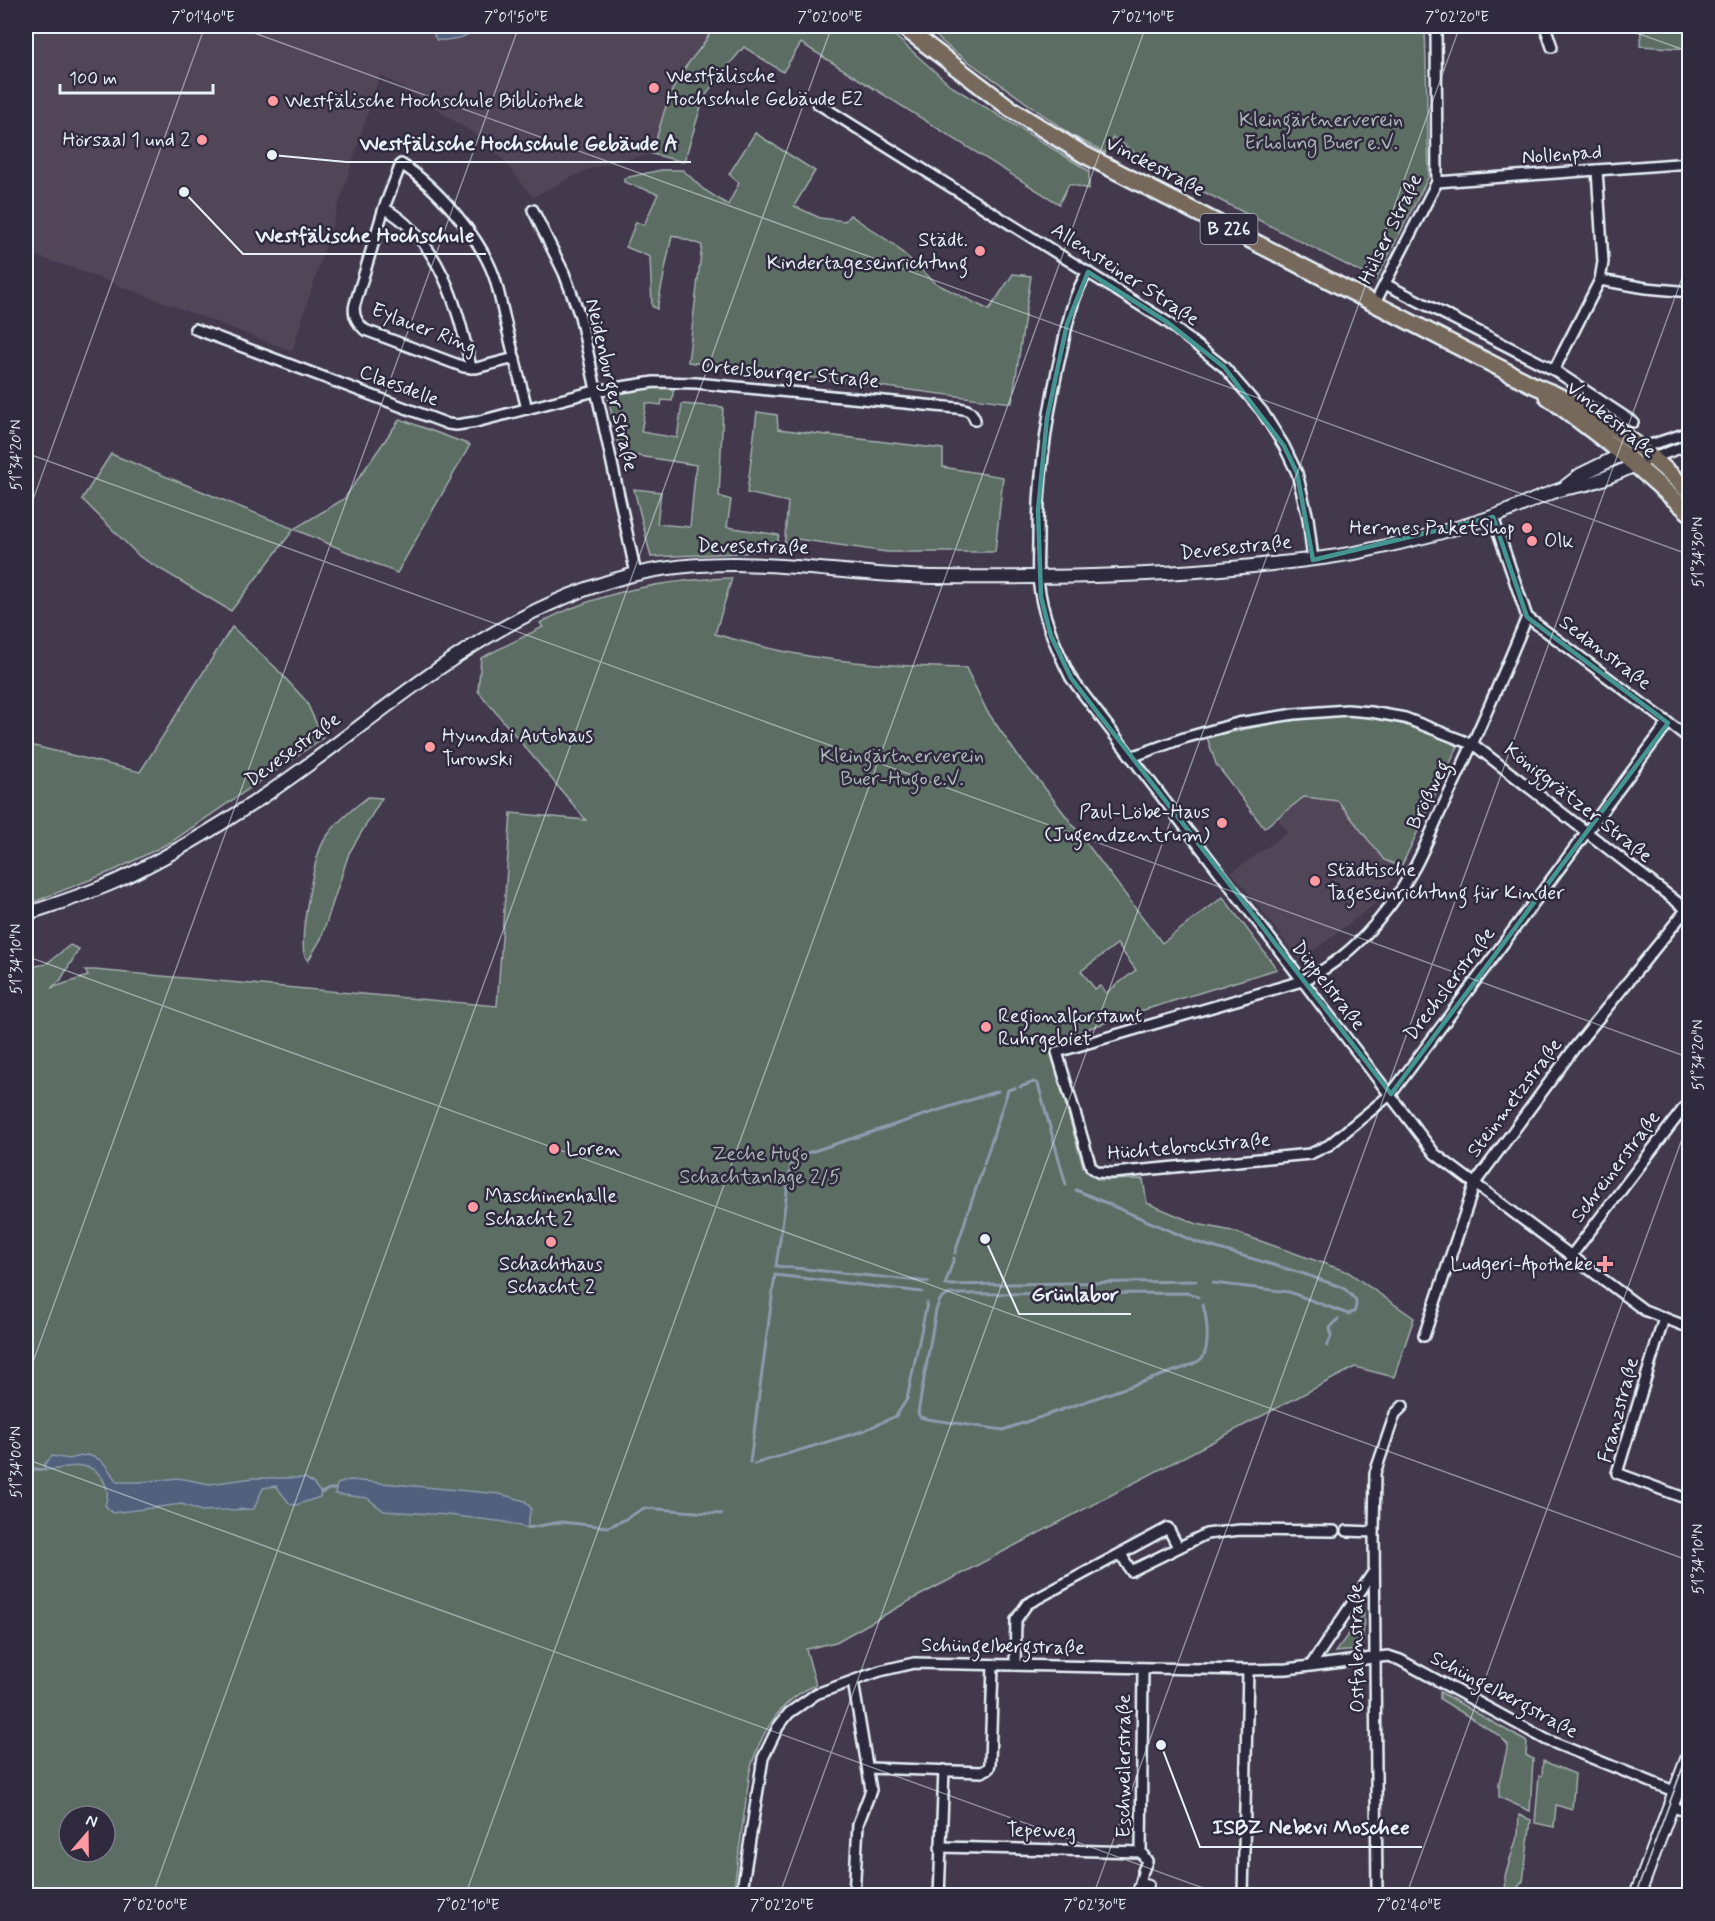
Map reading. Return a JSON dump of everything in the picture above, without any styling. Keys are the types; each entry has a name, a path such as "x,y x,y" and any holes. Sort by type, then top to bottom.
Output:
{"main road":[{"name":"Vinckestraße","path":"902,26 1011,109 1083,154 1533,385 1590,411 1640,448 1689,493"},
{"name":"Vinckestraße","path":"1533,385 1623,454 1689,513"},
{"path":"1637,1896 1689,1754"}],"street":[{"name":"Hülser Straße","path":"1375,303 1437,182 1436,26"},
{"path":"1545,26 1552,48"},
{"name":"Allensteiner Straße","path":"818,103 1188,336 1224,367 1251,396 1284,446 1297,472 1308,518 1313,560"},
{"name":"Nollenpad","path":"1437,182 1689,163"},
{"name":"Eylauer Ring","path":"515,358 464,368 365,330 359,325 353,311 384,208 401,164 428,184 451,208 479,247 494,274 515,358 527,409"},
{"path":"1554,370 1600,280 1603,262 1597,170"},
{"path":"384,208 412,230 443,274 456,306 471,368"},
{"name":"Neidenburger Straße","path":"533,210 564,273 580,316 636,574"},
{"name":"Düppelstraße","path":"1089,272 1081,282 1067,324 1047,418 1039,487 1038,578 1051,636 1071,678 1436,1154 1644,1310 1689,1328"},
{"path":"1600,280 1689,292"},
{"name":"Vinckestraße","path":"1385,284 1554,370 1633,422"},
{"name":"Claesdelle","path":"195,329 448,424 469,424 595,391"},
{"name":"Ortelsburger Straße","path":"595,391 654,382 696,383 967,410 973,414 975,420"},
{"path":"1623,454 1689,432"},
{"path":"1635,465 1689,444"},
{"name":"Devesestraße","path":"1563,489 1580,475 1623,454"},
{"name":"Devesestraße","path":"26,915 123,879 198,838 268,793 441,667 501,627 582,590 636,574 682,566 734,563 798,566 865,574 1038,578 1178,574 1313,560 1364,551 1493,517 1563,489 1588,484 1635,465"},
{"path":"1493,517 1527,617"},
{"name":"Sedanstraße","path":"1527,617 1689,739"},
{"name":"Brößweg","path":"1057,1052 1302,981 1317,974 1354,946 1394,901 1414,868 1474,745 1527,617"},
{"name":"Königgrätzer Straße","path":"1131,757 1184,738 1238,723 1294,714 1347,710 1405,718 1474,745 1688,911"},
{"name":"Drechslerstraße","path":"1391,1094 1668,723"},
{"name":"Steinmetzstraße","path":"1424,1336 1475,1183 1576,1046 1688,911"},
{"name":"Hüchtebrockstraße","path":"1057,1052 1088,1161 1095,1170 1101,1173 1310,1154 1329,1145 1391,1094"},
{"name":"Schreinerstraße","path":"1571,1256 1689,1100"},
{"name":"Franzstraße","path":"1664,1318 1617,1473 1689,1500"},
{"name":"Ostfalenstraße","path":"1377,1896 1375,1473 1395,1414 1403,1406"},
{"path":"1015,1665 1016,1620 1027,1604 1168,1528 1178,1546"},
{"path":"1121,1554 1131,1571 1206,1534 1240,1530 1334,1531"},
{"path":"1347,1531 1374,1532"},
{"path":"1311,1665 1374,1571"},
{"name":"Schüngelbergstraße","path":"741,1896 763,1758 774,1734 789,1713 806,1700 829,1688 900,1665 914,1663 1248,1670 1287,1669 1384,1656 1400,1660 1547,1740 1676,1792"},
{"path":"868,1768 986,1771 990,1766 993,1665"},
{"name":"Eschweilerstraße","path":"1140,1892 1147,1861 1141,1852 1143,1669"},
{"path":"1243,1896 1248,1670"},
{"path":"853,1681 871,1790 858,1824 855,1896"},
{"path":"939,1896 944,1770"},
{"path":"1671,1806 1689,1814"},
{"name":"Tepeweg","path":"940,1847 1141,1852"}],"highlighted area":[{"path":"1088,272 1167,322 1224,367 1284,446 1297,473 1313,560 1493,517 1527,617 1668,723 1391,1094 1071,678 1051,636 1041,597 1038,510 1047,418 1067,324"}],"shaded area":[{"path":"26,26 713,26 711,34 694,54 667,100 652,154 584,171 533,197 501,158 480,138 417,96 380,75 292,351 73,268 26,253"},
{"name":"Städtische Tageseinrichtung für Kinder","path":"1304,797 1339,801 1384,860 1401,867 1375,904 1300,961 1232,872 1288,832 1277,818"}],"green space":[{"path":"713,26 884,26 951,86 1089,171 1089,189 1069,184 1059,204 801,43 783,72 744,47 715,81 703,100 684,162 652,154 674,86 707,39"},
{"name":"Kleingärtnerverein Erholung Buer e.V.","path":"924,26 1425,26 1429,176 1376,280 1155,167 1113,137 1105,153 1073,136 951,49"},
{"path":"1636,26 1689,26 1689,49 1640,46 1641,31 1636,31"},
{"path":"755,133 815,171 794,206 820,218 845,221 850,215 893,244 937,284 989,310 1013,274 1031,276 1012,403 688,362 702,245 672,235 657,309 652,306 650,257 626,247 636,222 644,225 658,194 624,182 624,178 661,170 683,170 703,189 728,205 739,183 729,174"},
{"path":"674,386 672,401 662,400 661,405 646,403 641,432 677,438 682,404 723,407 719,496 731,500 727,527 779,535 776,547 744,553 651,557 634,489 661,492 657,524 690,527 696,465 620,453 607,393"},
{"path":"757,412 777,415 778,429 943,449 943,467 1003,477 995,552 887,552 797,539 784,549 788,502 747,493"},
{"path":"400,419 470,445 397,573 294,529 344,499"},
{"path":"111,454 294,529 231,611 140,557 82,499"},
{"name":"Zeche Hugo Schachtanlage 2/5","path":"732,578 715,634 813,657 891,665 966,668 987,711 1020,759 1041,783 1162,943 1223,897 1277,969 1121,1017 1048,1043 1083,1166 1099,1180 1143,1179 1147,1203 1197,1224 1232,1231 1348,1272 1414,1318 1394,1377 1355,1367 913,1599 836,1642 806,1649 816,1685 803,1691 782,1709 765,1732 759,1745 750,1771 733,1895 26,1895 26,968 46,964 70,945 79,949 60,981 51,988 88,976 85,970 94,970 497,1006 511,813 586,820 478,691 481,658 543,627 540,623 585,603 633,589 683,581","holes":["1117,944 1136,970 1106,993 1100,986 1095,989 1081,971"]},
{"path":"232,627 275,667 306,701 323,738 171,842 115,870 26,905 26,744 140,772"},
{"path":"1341,715 1401,724 1458,746 1401,867 1384,860 1338,801 1304,797 1264,828 1216,764 1207,737 1286,721"},
{"path":"368,797 382,798 349,853 321,939 308,961 304,954 304,930 312,877 321,847 339,821"},
{"path":"1364,1613 1363,1646 1358,1650 1335,1652"},
{"path":"1440,1692 1527,1742 1526,1755 1533,1759 1530,1811 1499,1797 1499,1783 1508,1745 1500,1736 1440,1699"},
{"path":"1543,1761 1575,1774 1572,1810 1556,1805 1554,1827 1535,1823 1539,1776 1542,1776"},
{"path":"1519,1815 1531,1820 1523,1881 1512,1895 1506,1895 1505,1876 1518,1834"}],"water":[{"path":"445,26 470,26 470,30 468,34 461,37 437,40 434,36 436,30"},
{"path":"86,1455 102,1461 117,1482 178,1478 210,1484 253,1478 305,1478 313,1483 321,1493 320,1497 296,1505 290,1504 276,1486 263,1488 254,1509 201,1511 182,1504 112,1513 105,1505 106,1485 102,1478 90,1468 76,1466 45,1470 44,1465 52,1456 69,1459"},
{"path":"350,1480 500,1494 525,1501 531,1508 527,1528 505,1522 448,1515 384,1511 367,1498 335,1494 337,1484"}],"waterway":[{"path":"1020,1087 1034,1082 1038,1084 1066,1185"},
{"path":"984,1164 1008,1090 1015,1088"},
{"path":"929,1282 776,1266 792,1158 998,1091"},
{"path":"968,1212 983,1168"},
{"path":"1076,1190 1196,1242 1344,1288 1356,1300 1356,1306 1354,1312 1348,1314 1289,1292 1213,1283"},
{"path":"955,1253 967,1215"},
{"path":"954,1258 945,1285 1196,1281"},
{"path":"750,1462 775,1275 922,1292"},
{"path":"1198,1297 1189,1293 949,1294 940,1300 936,1310 918,1413 920,1417 927,1419 1003,1430 1183,1368 1199,1361 1207,1346 1206,1317 1203,1305"},
{"path":"754,1464 863,1431 896,1416 907,1399 927,1303"},
{"path":"1327,1346 1331,1337 1330,1328 1338,1319"},
{"path":"26,1468 45,1470"},
{"path":"321,1493 335,1489"},
{"path":"527,1528 561,1522 608,1527 644,1508 722,1514"}],"tram line":[{"path":"1635,1896 1690,1748"}],"place":[{"name":"Westfälische Hochschule Gebäude E2","path":"654,88"},
{"name":"Westfälische Hochschule Bibliothek","path":"273,101"},
{"name":"Hörsaal 1 und 2","path":"202,140"},
{"name":"Westfälische Hochschule Gebäude A","path":"272,155"},
{"name":"Westfälische Hochschule","path":"184,192"},
{"name":"Städt. Kindertageseinrichtung","path":"980,251"},
{"name":"Hermes PaketShop","path":"1527,528"},
{"name":"Olk","path":"1532,541"},
{"name":"Hyundai Autohaus Turowski","path":"430,747"},
{"name":"Paul-Löbe-Haus (Jugendzentrum)","path":"1222,823"},
{"name":"Städtische Tageseinrichtung für Kinder","path":"1315,881"},
{"name":"Regionalforstamt Ruhrgebiet","path":"986,1027"},
{"name":"Loren","path":"554,1149"},
{"name":"Maschinenhalle Schacht 2","path":"473,1207"},
{"name":"Grünlabor","path":"985,1239"},
{"name":"Schachthaus Schacht 2","path":"551,1242"},
{"name":"Ludgeri-Apotheke","path":"1605,1264"},
{"name":"ISBZ Nebevi Moschee","path":"1161,1745"}],"park label":[{"name":"Kleingärtnerverein Buer-Hugo e.V.","path":"902,768"}]}
